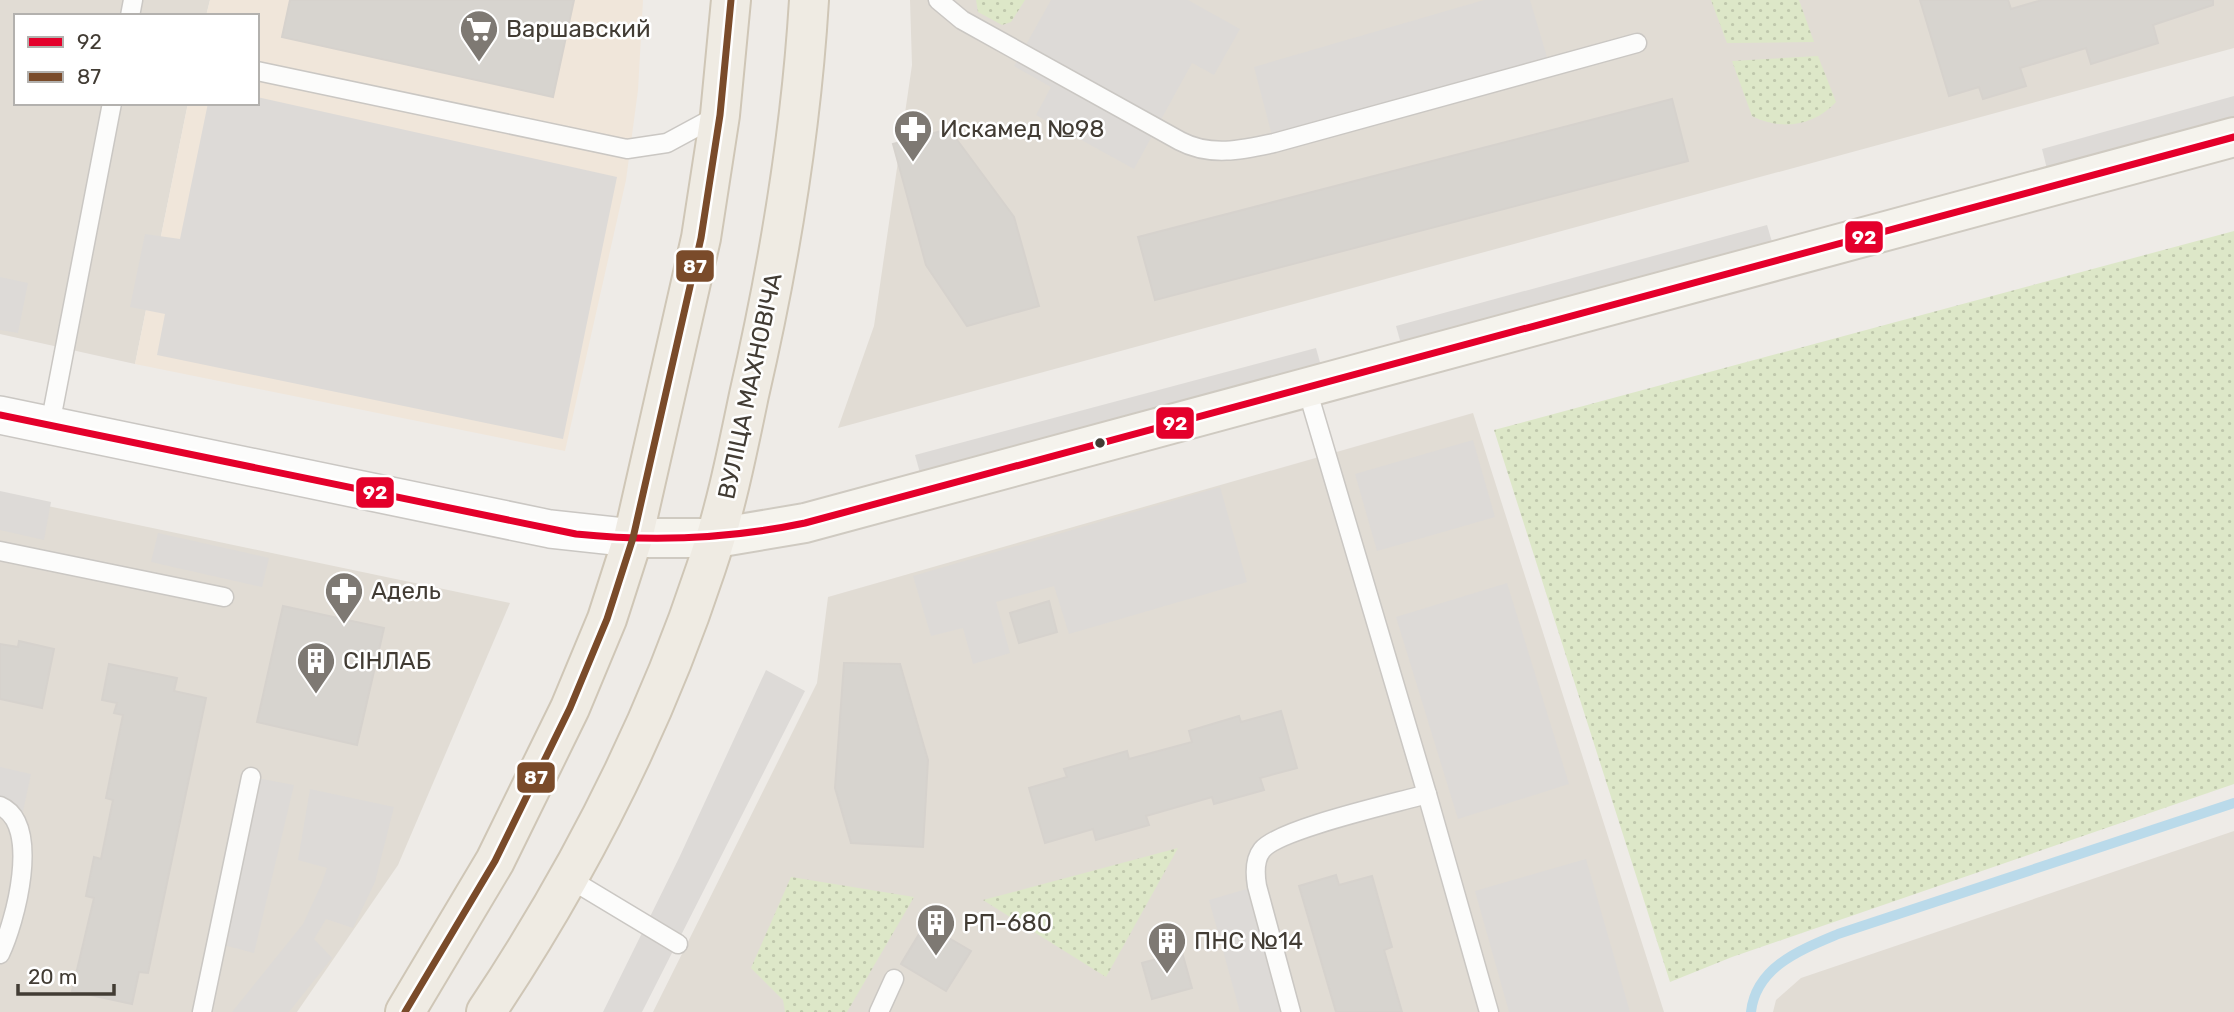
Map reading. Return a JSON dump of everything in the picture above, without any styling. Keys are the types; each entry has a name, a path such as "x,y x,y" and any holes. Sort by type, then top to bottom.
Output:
{"main road":[{"path":"405,1012 483,884 547,758 603,630 633,538 701,238 720,115 731,0"},
{"name":"ВУЛІЦА МАХНОВІЧА","path":"486,1012 570,879 656,700 716,538 757,361 781,238 797,134 809,0"}],"street":[{"path":"0,415 550,529 633,538 716,538 805,523 2234,136"}],"lane":[{"path":"938,0 962,20 1180,141 1198,149 1220,151 1274,143 1637,43"},
{"path":"259,71 627,149 667,143 720,115"},
{"path":"50,425 112,105"},
{"path":"1307,389 1489,1012"},
{"path":"0,551 224,597"},
{"path":"202,1012 251,777"},
{"path":"1292,1012 1257,886 1255,868 1261,851 1286,835 1427,794"},
{"path":"0,806 16,820 23,847 10,931 0,954"},
{"path":"570,879 678,944"},
{"path":"879,1012 894,979"}],"shaded area":[{"path":"0,0 210,0 206,14 14,14 14,105 188,105 135,364 0,334"},
{"path":"210,0 643,0 638,90 626,180 565,451 135,364 188,105 259,105 259,14 206,14"},
{"path":"910,0 2234,0 2234,48 838,428 874,326 912,65"},
{"path":"1051,0 1188,0 1240,29 1214,75 1192,63 1134,169 1036,115 1051,87 1014,66"},
{"path":"1484,0 1530,0 1550,67 1274,143 1254,67"},
{"path":"2234,96 2234,137 2051,185 2042,149"},
{"path":"259,97 617,177 563,439 157,355 165,314 130,307 145,234 180,239 208,105 259,105"},
{"path":"1767,225 1778,262 1406,362 1396,326"},
{"path":"0,277 28,283 18,333 0,330"},
{"path":"1316,348 1326,384 925,491 915,455"},
{"path":"1473,413 1664,1012 653,1012 817,683 828,597"},
{"path":"1473,440 1495,517 1377,551 1355,474"},
{"path":"1220,487 1247,582 1069,634 1054,586 996,602 1010,653 973,664 963,628 931,636 913,576"},
{"path":"0,491 51,502 44,540 0,530"},
{"path":"0,496 510,603 398,865 297,1012 0,1012"},
{"path":"158,533 269,558 262,587 151,562"},
{"path":"1507,583 1569,784 1458,819 1396,617"},
{"path":"766,670 805,691 642,1012 603,1012 679,858"},
{"path":"0,767 31,774 22,816 0,812"},
{"path":"251,777 294,785 254,953 216,943"},
{"path":"310,789 394,807 375,882 353,928 326,919 314,939 332,958 289,1012 232,1012 303,924 327,868 298,860"},
{"path":"2234,831 2234,1012 1773,1012 1776,1000 1801,978"},
{"path":"1586,859 1630,1012 1509,1012 1475,891"},
{"path":"1257,886 1291,1012 1240,1012 1209,900"}],"green space":[{"path":"976,0 1025,0 1011,22 1002,25 978,12"},
{"path":"1711,0 1799,0 1814,42 1727,43"},
{"path":"1818,56 1836,102 1818,116 1797,124 1774,124 1752,116 1732,61"},
{"path":"2234,231 2234,784 1732,957 1670,982 1494,430"},
{"path":"1178,848 1106,977 983,900"},
{"path":"791,877 914,897 847,1012 785,1012 783,1000 751,968"}],"building":[{"name":"Варшавский","path":"290,0 574,0 553,97 282,37"},
{"path":"1920,0 2008,0 2011,9 2042,0 2213,0 2213,5 2153,25 2158,43 2091,64 2086,48 2020,68 2026,86 1983,99 1979,87 1949,96"},
{"path":"1672,99 1688,161 1155,300 1138,237"},
{"path":"949,129 1014,217 1039,306 967,326 926,265 893,144"},
{"path":"1049,601 1057,632 1019,643 1010,613"},
{"name":"СІНЛАБ","path":"283,606 384,628 357,745 257,722"},
{"path":"19,641 54,649 42,708 0,699 0,644 18,647"},
{"path":"844,663 900,664 928,760 923,847 851,843 835,788"},
{"path":"109,664 177,678 174,691 206,698 148,973 139,972 132,1004 72,991 94,898 86,896 94,857 101,859 113,800 106,798 123,715 114,713 117,703 102,700"},
{"path":"1281,711 1297,768 1260,778 1264,790 1214,804 1212,797 1146,816 1149,825 1096,840 1093,829 1045,843 1029,788 1067,777 1064,769 1127,751 1129,759 1192,742 1189,731 1239,716 1241,722"},
{"path":"1336,875 1339,885 1372,876 1392,947 1384,950 1402,1012 1336,1012 1299,886"},
{"name":"РП-680","path":"925,924 971,951 946,991 901,964"},
{"name":"ПНС №14","path":"1182,952 1192,988 1152,999 1142,963"}],"waterway":[{"path":"1751,1012 1761,983 1771,972 1795,954 1824,940 2234,803"}],"transit line":[{"name":"87","path":"405,1012 495,861 570,708 607,619 633,538 701,238 720,115 731,0"},
{"name":"92","path":"0,415 576,534 691,538 748,533 805,523 2234,137"}],"place":[{"name":"Варшавский","path":"479,63"},
{"name":"Искамед №98","path":"913,163"},
{"name":"Адель","path":"344,625"},
{"name":"СІНЛАБ","path":"316,695"},
{"name":"РП-680","path":"936,957"},
{"name":"ПНС №14","path":"1167,975"}]}
